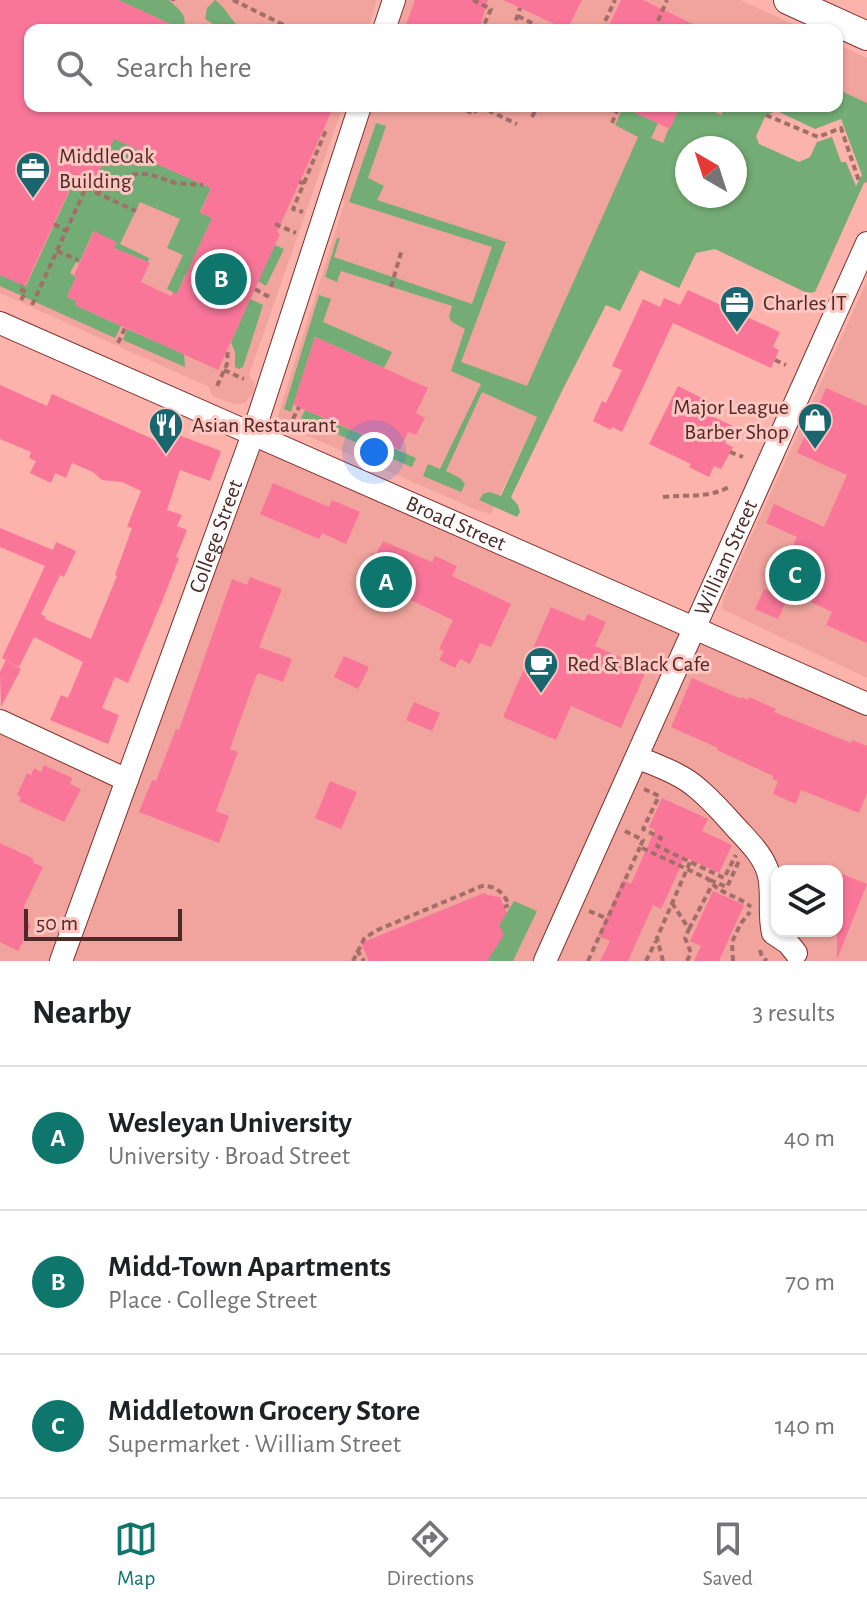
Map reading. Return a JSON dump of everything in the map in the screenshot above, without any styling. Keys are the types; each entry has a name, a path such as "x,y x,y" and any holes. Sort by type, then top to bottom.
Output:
{"main road":[{"path":"788,0 841,24"},
{"path":"843,25 867,36"}],"street":[{"path":"386,24 394,0"},
{"name":"College Street","path":"61,961 253,434 358,112"},
{"name":"William Street","path":"545,961 867,243"},
{"name":"Broad Street","path":"0,323 867,704"},
{"path":"0,721 127,780"},
{"path":"637,757 695,786 758,853 769,875 773,933 796,953"}],"path":[{"path":"233,0 282,24"},
{"path":"473,0 491,9 484,24"},
{"path":"604,24 615,0"},
{"path":"657,24 667,0"},
{"path":"515,24 520,8"},
{"path":"518,16 533,24"},
{"path":"492,112 517,124"},
{"path":"532,117 535,112"},
{"path":"612,123 617,112"},
{"path":"766,115 818,137 841,128 859,181"},
{"path":"304,213 293,209 301,183 326,130"},
{"path":"98,193 106,183 136,174 149,174 175,183 203,185"},
{"path":"32,305 89,181"},
{"path":"86,188 136,211"},
{"path":"54,224 66,231"},
{"path":"275,224 296,233"},
{"path":"391,287 402,249"},
{"path":"57,251 78,260"},
{"path":"21,300 26,292 20,289 22,285"},
{"path":"255,289 271,298"},
{"path":"118,343 125,328"},
{"path":"217,386 227,364 228,348"},
{"path":"775,360 786,365"},
{"path":"221,372 244,379"},
{"path":"293,419 299,407"},
{"path":"730,452 743,457"},
{"path":"663,497 715,495 729,487"},
{"path":"642,788 659,796 643,829 661,838 654,853"},
{"path":"588,961 643,840 623,830"},
{"path":"657,846 724,878 739,847"},
{"path":"640,847 727,887 743,853"},
{"path":"646,961 690,862"},
{"path":"708,879 714,888 746,902 754,918"},
{"path":"687,961 691,953 685,938 712,884"},
{"path":"353,961 364,939 375,931 482,886 499,891 509,905 504,907"},
{"path":"672,903 689,929"},
{"path":"733,961 732,942 752,909"},
{"path":"586,910 606,918"},
{"path":"657,938 663,961"},
{"path":"757,943 762,957 767,961"},
{"path":"357,950 364,961"}],"shaded area":[{"path":"0,0 377,0 370,24 24,24 24,112 341,112 249,375 255,384 245,403 237,405 212,396 209,387 0,293"},
{"path":"407,0 740,0 793,24 399,24"},
{"path":"843,47 867,58 867,103 843,92"},
{"path":"370,112 764,112 745,136 675,136 675,208 718,208 679,288 641,270 622,307 585,295 537,417 491,514 276,422 345,201 342,199"},
{"path":"867,281 867,678 722,609 724,597"},
{"path":"253,434 867,717 867,961 0,961 0,721 127,780"}],"green space":[{"path":"118,0 169,0 184,17 185,24 170,24"},
{"path":"215,0 236,24 213,24 205,19 207,8"},
{"path":"843,92 867,103 867,182 815,292 807,293 715,249 696,253 679,288 640,270 620,311 606,305 563,389 511,497 518,505 520,512 517,517 479,500 483,494 490,492 501,496 537,417 482,392 446,471 465,484 461,492 423,476 428,464 440,469 481,384 451,371 465,329 449,317 452,306 341,271 337,282 325,277 337,238 340,238 334,257 472,304 492,247 349,202 376,123 386,126 368,178 384,186 377,200 506,242 461,362 527,386 638,137 615,125 621,112 634,112 658,123 651,138 663,143 676,112 715,112 721,115 723,112 774,112 766,115 756,136 759,144 799,162 810,157 817,142 832,137 841,162 846,162 856,186 862,175 841,119 815,129 779,112 843,112"},
{"path":"117,132 150,155 148,160 211,188 200,212 212,218 198,249 191,277 185,275 177,294 167,289 183,255 167,248 180,219 140,202 120,244 149,258 148,262 114,248 116,242 93,232 79,263 76,262 70,273 76,277 67,297 77,301 75,305 121,326 115,338 0,286 0,275 26,286 77,175 94,182"},
{"path":"275,245 284,249 266,286 258,281"},
{"path":"319,295 331,299 323,322 392,352 384,368 315,337 291,412 284,409"},
{"path":"250,299 263,305 243,367 239,369 235,367 231,342"},
{"path":"127,329 184,354 185,367 123,340"},
{"path":"305,410 416,458 412,467 301,418"},
{"path":"514,901 537,911 513,961 487,961 503,935 499,925"}],"building":[{"path":"0,0 118,0 171,24 24,24 24,112 331,112 218,370 75,305 77,301 67,297 94,231 116,242 114,248 150,263 141,282 171,296 173,292 177,294 212,218 200,213 211,188 148,160 150,155 114,139 93,183 76,176 25,286 0,275"},
{"path":"415,0 488,0 481,24 406,24"},
{"path":"503,0 582,0 570,24 554,24"},
{"path":"621,0 643,0 693,24 610,24"},
{"path":"633,112 677,112 670,129"},
{"name":"Charles IT","path":"688,290 780,332 773,347 779,350 771,368 673,323 622,432 593,421 602,401 606,403 622,370 612,366 643,299 660,307 664,298 680,305"},
{"path":"315,337 428,388 416,413 425,418 416,435 408,432 400,450 293,405"},
{"path":"0,385 47,406 52,394 157,441 162,429 221,451 210,481 180,470 167,510 182,515 177,526 187,530 176,557 179,558 128,683 115,677 102,708 119,715 108,744 50,720 61,695 68,698 83,662 34,637 19,667 2,658 45,566 0,547 0,528 53,550 56,542 76,551 41,614 45,619 91,639 117,576 132,528 127,527 141,491 122,482 102,480 93,472 72,463 66,478 55,473 51,483 30,473 36,461 29,458 31,452 0,439"},
{"path":"678,386 716,405 711,416 733,426 725,443 733,447 721,469 714,466 709,477 689,467 691,464 649,444"},
{"path":"826,388 867,406 867,643 826,625 832,612 790,592 778,619 755,609 764,589 771,592 797,537 766,523 774,504 824,527 847,475 797,453"},
{"path":"273,483 329,507 332,500 360,512 346,544 322,533 319,539 260,514"},
{"path":"383,541 432,562 435,556 457,566 452,576 511,604 491,647 480,643 470,664 460,659 455,668 439,660 444,651 439,649 453,620 391,591 388,599 358,585 372,553 376,555"},
{"path":"250,577 282,589 259,647 292,659 283,682 258,673 255,679 230,749 238,752 216,811 229,816 219,843 139,812 152,780 156,781 176,729 179,730 232,579 247,585"},
{"path":"551,607 584,621 588,614 606,622 595,646 647,669 621,728 571,706 556,740 503,717"},
{"path":"344,656 369,667 358,689 334,677"},
{"path":"6,660 21,669 1,707 0,672"},
{"path":"692,678 741,699 748,700 749,697 776,709 774,712 851,743 852,740 867,746 867,793 859,813 801,790 796,804 773,794 778,781 772,779 773,776 671,727"},
{"path":"414,702 440,713 432,731 406,720"},
{"path":"44,765 72,778 70,784 81,789 64,822 19,801 21,797 17,795 27,773 31,775 34,768 41,772"},
{"path":"330,781 357,792 341,829 315,818"},
{"path":"662,798 708,819 702,831 732,845 719,873 685,857 661,909 653,905 628,961 600,961 610,941 598,936 623,880 631,884 655,830 649,827"},
{"path":"0,843 32,858 34,863 43,867 24,906 30,927 18,951 0,942"},
{"path":"843,874 867,884 837,957 837,937 843,937"},
{"path":"713,891 744,905 719,961 694,961 701,946 690,941"},
{"path":"484,893 500,897 507,913 499,925 504,935 487,961 369,961 361,943"}],"place":[{"name":"MiddleOak Building","path":"33,200"},
{"name":"Midd-Town Apartments","path":"221,279"},
{"name":"Charles IT","path":"737,334"},
{"name":"Major League Barber Shop","path":"815,451"},
{"name":"Asian Restaurant","path":"166,456"},
{"name":"Middletown Grocery Store","path":"795,575"},
{"name":"Wesleyan University","path":"386,582"},
{"name":"Red & Black Cafe","path":"541,695"}]}
